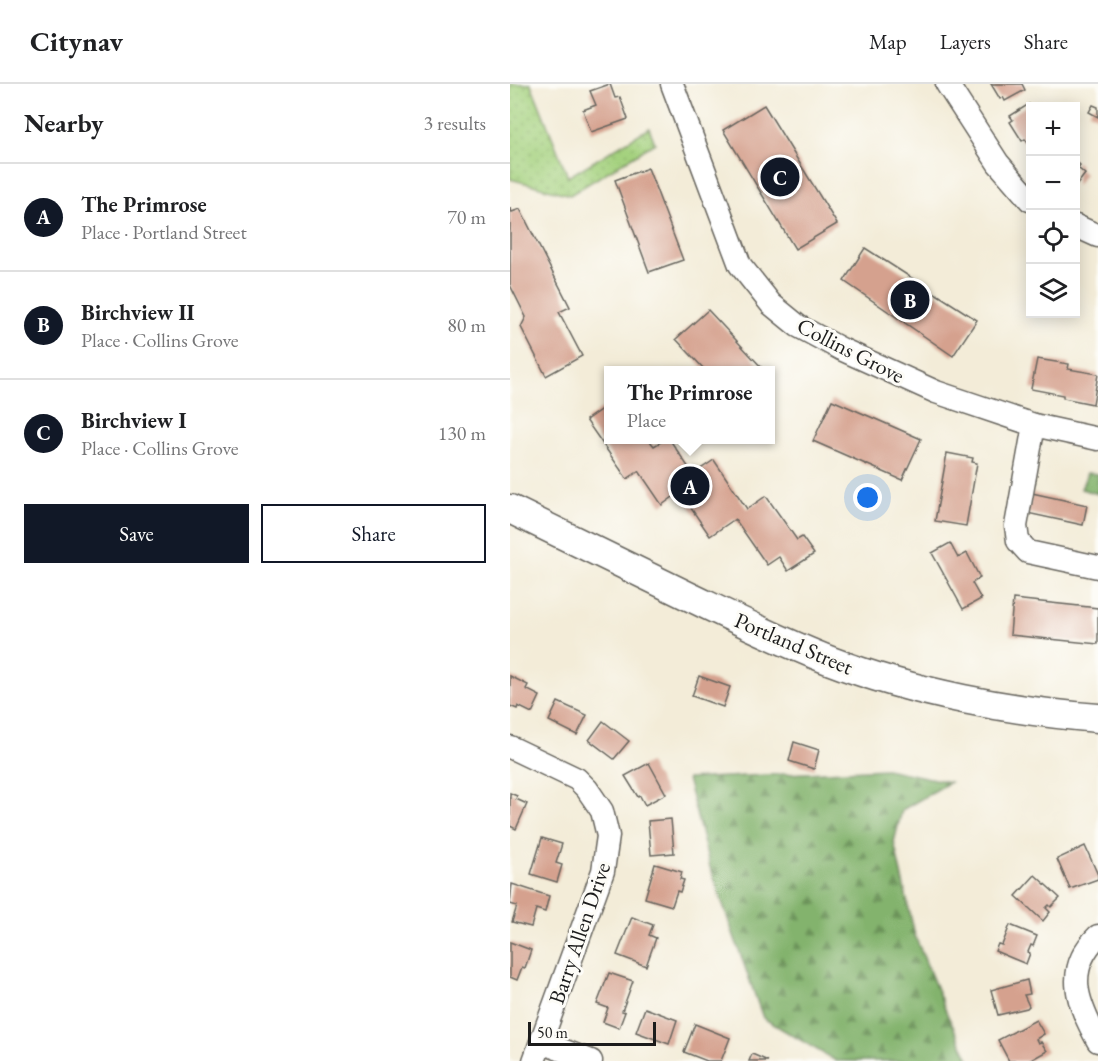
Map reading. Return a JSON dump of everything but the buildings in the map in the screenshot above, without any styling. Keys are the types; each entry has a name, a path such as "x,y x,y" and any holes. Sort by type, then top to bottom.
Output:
{"main road":[{"name":"Portland Street","path":"510,509 730,616 832,662 899,683 991,705 1098,718"}],"street":[{"name":"Collins Grove","path":"672,84 740,265 771,304 798,326 936,392 1034,425 1098,439"},
{"path":"947,84 998,163 1026,195"},
{"path":"1080,228 1098,236"},
{"path":"1034,425 1016,526 1018,541 1028,552 1098,567"},
{"name":"Barry Allen Drive","path":"510,747 577,779 602,811 608,836 603,871 538,1052"},
{"path":"1098,936 1084,954 1077,980 1077,994 1082,1010 1098,1041"},
{"path":"538,1052 591,1061"}],"green space":[{"path":"510,84 531,84 568,177 649,128 655,143 570,195 510,179"},
{"path":"1087,473 1098,474 1098,494 1081,489"},
{"path":"886,769 950,782 902,810 894,842 915,936 948,1016 970,1061 836,1061 763,1018 711,871 687,779"}],"place":[{"name":"Birchview I","path":"780,177"},
{"name":"Birchview II","path":"910,300"},
{"name":"The Primrose","path":"690,486"}]}
